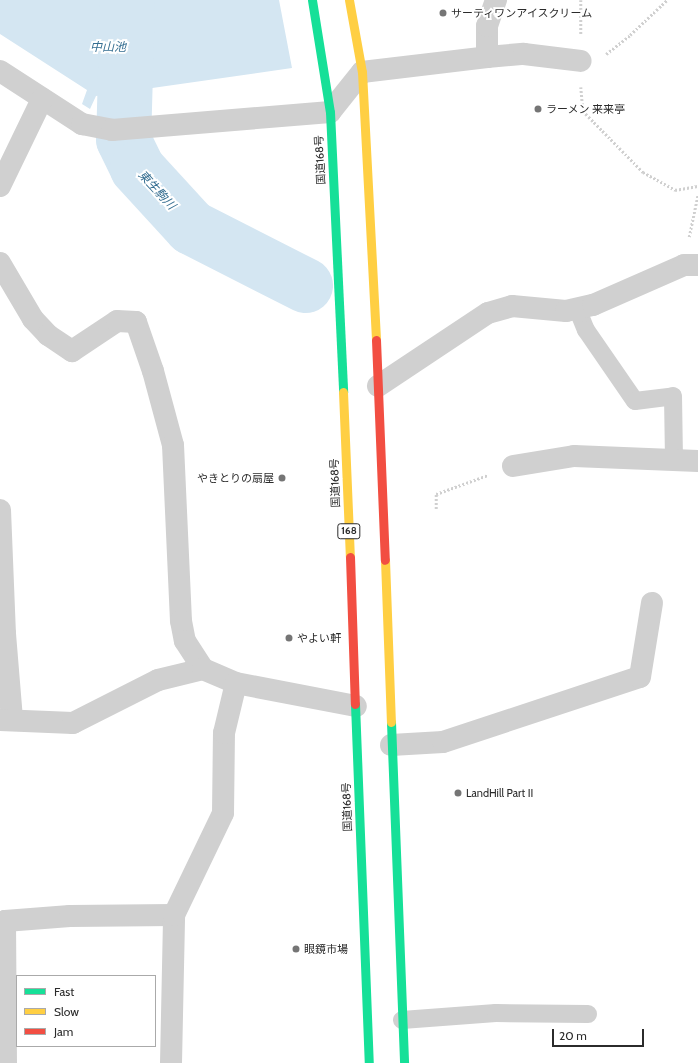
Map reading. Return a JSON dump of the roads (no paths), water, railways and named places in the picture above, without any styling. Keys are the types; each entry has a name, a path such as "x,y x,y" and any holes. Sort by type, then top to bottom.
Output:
{"highway":[{"name":"国道168号","path":"312,0 321,44 330,112 356,706 369,1063"},
{"path":"349,0 362,72 378,386 404,1063"}],"street":[{"path":"487,57 487,26 496,0"},
{"path":"0,71 82,124 112,130 330,112 362,72 524,54 581,61"},
{"path":"0,184 42,98"},
{"path":"0,263 32,319 48,336 72,351 117,321 136,322 153,371 173,445 181,621 185,641 202,669 236,683 356,706"},
{"path":"378,386 488,312 512,306 566,311 593,305 691,265"},
{"path":"513,466 574,456 698,461"},
{"path":"0,510 2,635 6,720 72,723 158,680 202,669"},
{"path":"391,745 443,742 640,677 652,604"},
{"path":"171,1063 174,915 223,813 224,733 236,683"},
{"path":"6,1063 2,921 70,916 174,915"}],"lane":[{"path":"577,308 586,330 635,401 673,396 674,461"},
{"path":"402,1020 496,1013 588,1014"}],"water":[{"name":"中山池","path":"0,0 279,0 292,68 96,96 90,109 82,104 87,90 0,34"}],"waterway":[{"name":"東生駒川","path":"127,0 123,139 137,168 191,227 305,285"}],"place":[{"name":"サーティワンアイスクリーム","path":"443,13"},
{"name":"ラーメン 来来亭","path":"538,109"},
{"name":"やきとりの扇屋","path":"282,478"},
{"name":"やよい軒","path":"289,638"},
{"name":"LandHill Part II","path":"458,793"},
{"name":"眼鏡市場","path":"296,949"}]}
